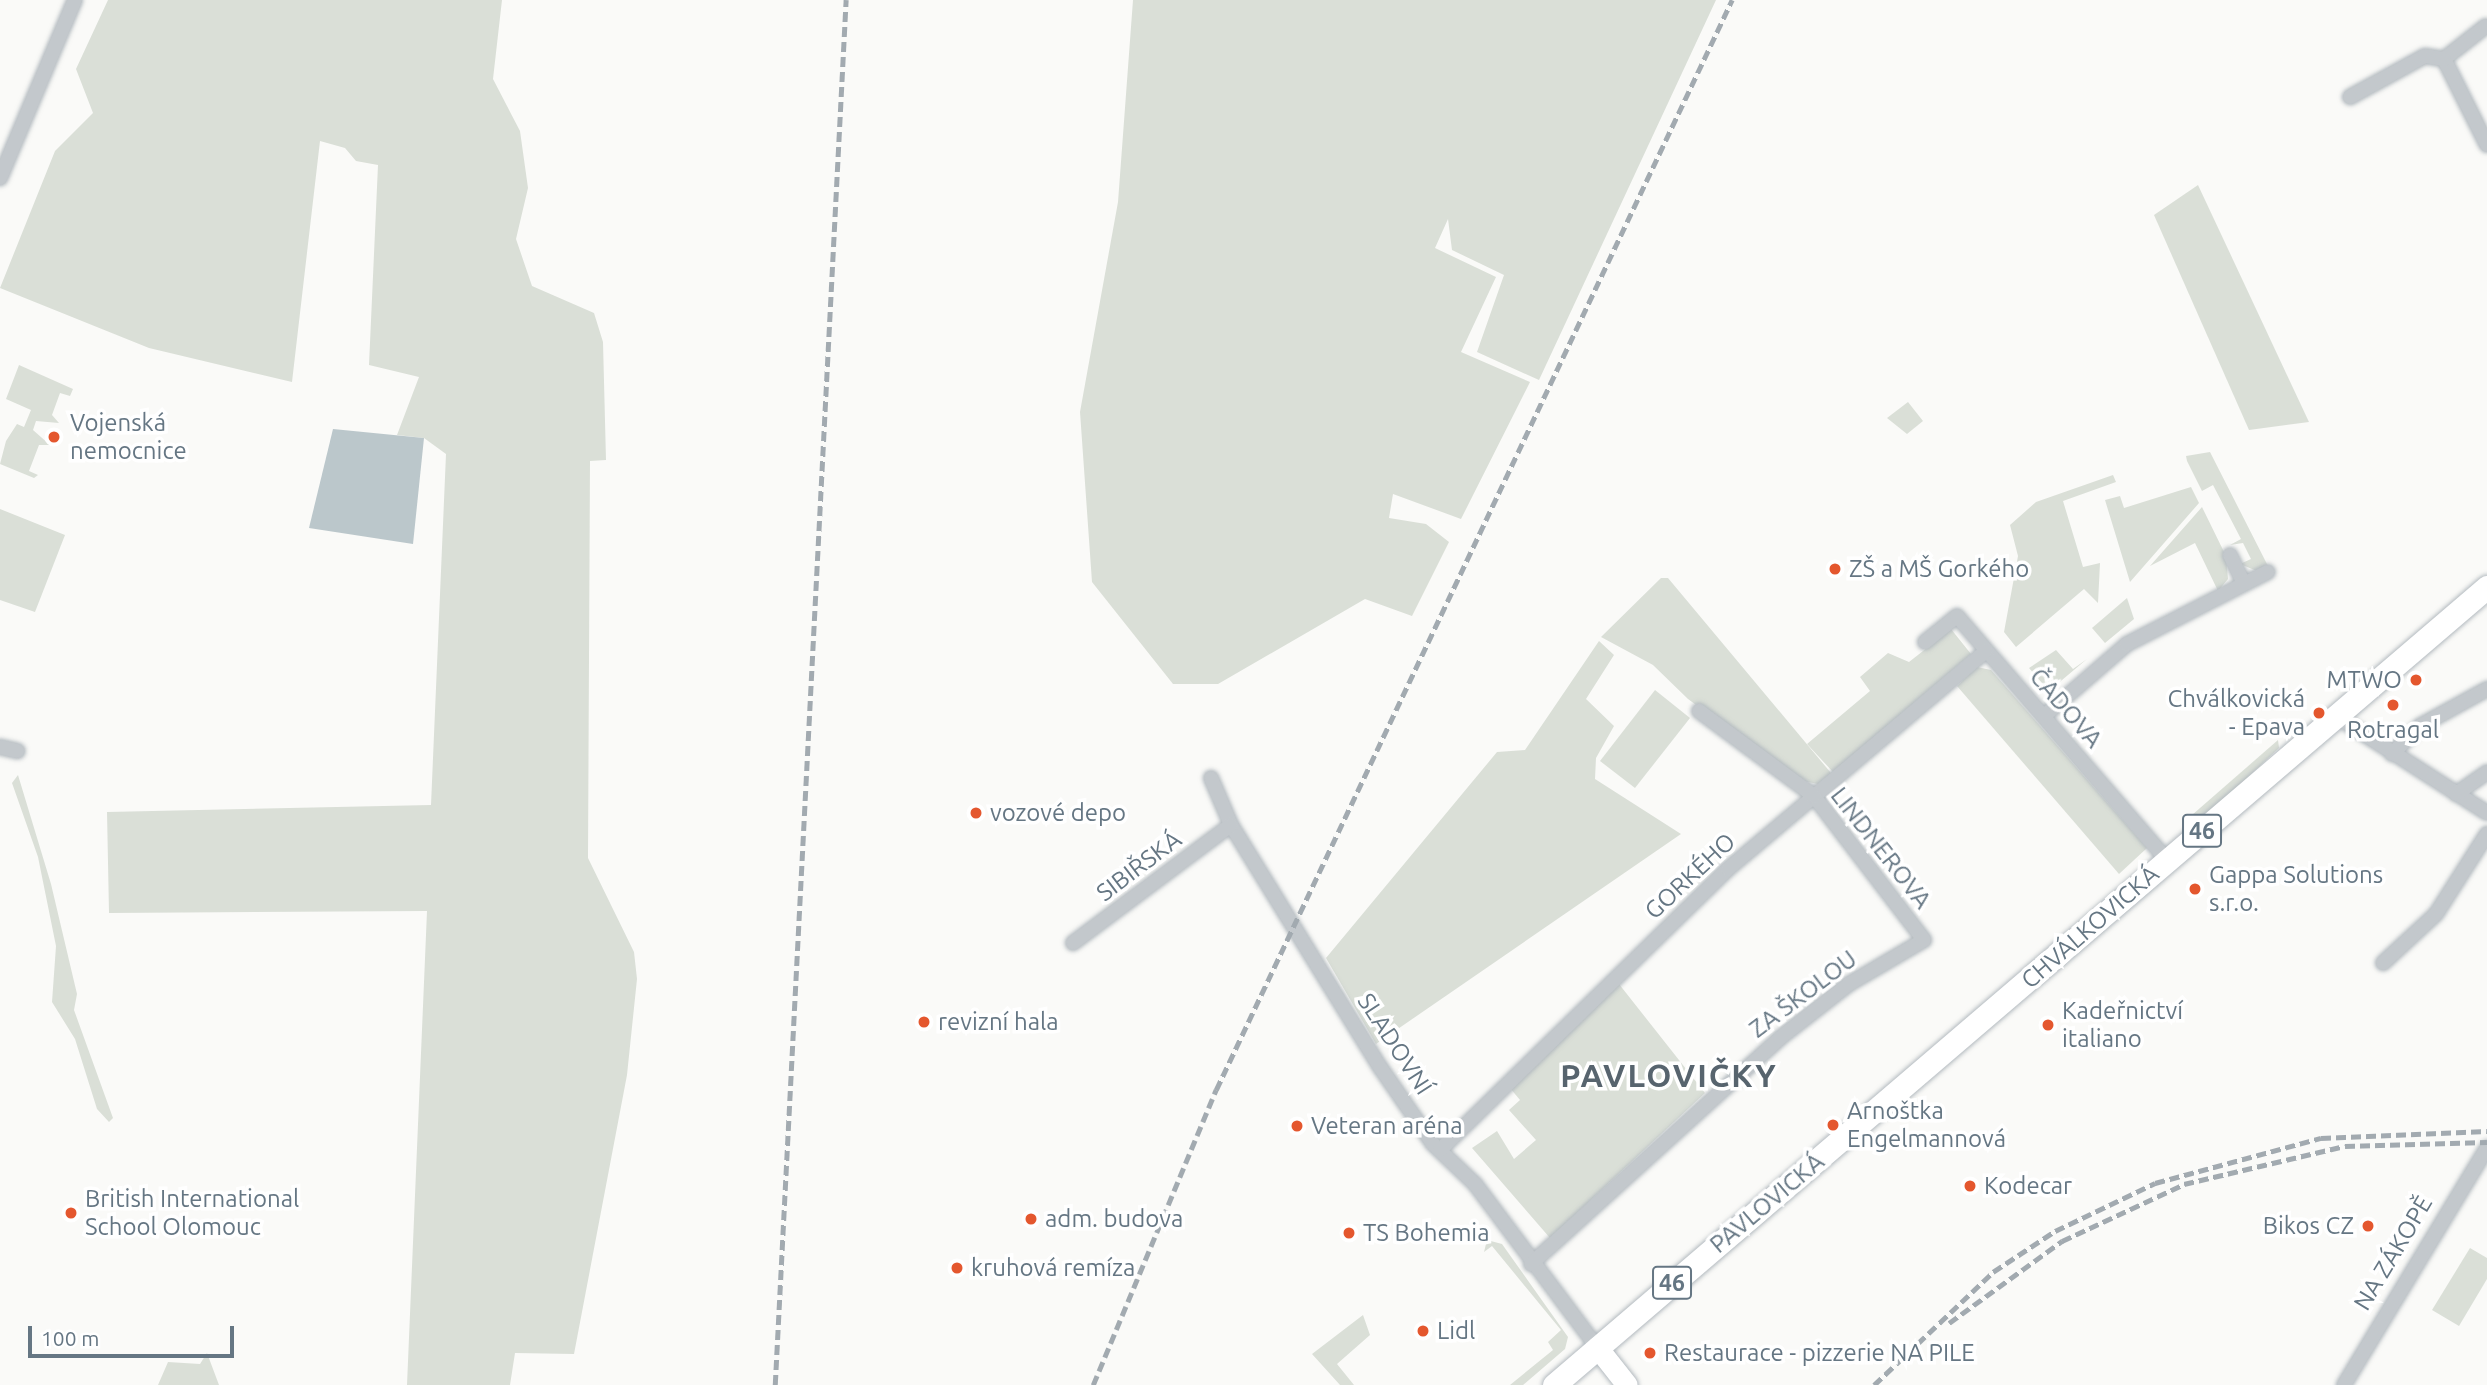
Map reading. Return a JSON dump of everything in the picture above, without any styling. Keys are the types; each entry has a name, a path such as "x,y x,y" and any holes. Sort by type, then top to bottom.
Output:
{"main road":[{"name":"CHVÁLKOVICKÁ","path":"1917,1076 2487,587"},
{"name":"PAVLOVICKÁ","path":"1554,1385 1917,1076"}],"street":[{"path":"0,178 75,0"},
{"path":"2350,97 2425,56 2444,59 2486,26"},
{"path":"2444,59 2487,145"},
{"path":"2230,555 2244,584"},
{"path":"2044,716 2127,644 2269,572"},
{"name":"ČADOVA","path":"1926,642 1957,616 2168,861"},
{"name":"GORKÉHO","path":"1440,1150 1728,869 1986,651"},
{"path":"2392,754 2426,722 2487,689"},
{"name":"LINDNEROVA","path":"1699,711 1809,800 1924,940"},
{"path":"2336,716 2487,813"},
{"path":"0,747 18,751"},
{"path":"2456,794 2487,772"},
{"name":"SLADOVNÍ","path":"1211,778 1231,825 1363,1040 1440,1150 1475,1184 1531,1264 1597,1347"},
{"name":"SIBIŘSKÁ","path":"1073,943 1231,825"},
{"path":"2384,963 2437,914 2487,834"},
{"name":"ZA ŠKOLOU","path":"1531,1264 1686,1117 1829,998 1924,940"},
{"name":"NA ZÁKOPĚ","path":"2344,1385 2487,1148"},
{"path":"1597,1347 1627,1385"}],"shaded area":[{"path":"108,0 502,0 493,79 520,131 528,188 516,239 532,286 594,313 603,342 606,460 590,461 588,858 634,952 637,979 627,1075 574,1354 515,1353 510,1385 407,1385 427,911 109,913 107,812 431,805 446,454 424,438 397,435 419,377 369,365 378,165 356,161 345,148 320,141 292,382 149,348 0,288 55,151 93,113 76,69"},
{"path":"1133,0 1716,0 1539,380 1477,352 1504,275 1452,250 1448,219 1435,248 1496,277 1461,352 1530,382 1461,519 1393,494 1389,518 1426,524 1449,542 1412,616 1365,599 1218,684 1173,684 1092,582 1080,412 1118,202"},
{"path":"2198,185 2309,422 2249,430 2154,215"},
{"path":"19,365 73,389 70,396 60,393 52,415 59,423 36,421 33,430 50,445 39,445 29,471 38,475 34,478 0,464 6,441 17,424 24,427 31,410 6,399"},
{"path":"1908,402 1923,421 1907,434 1887,418"},
{"path":"333,429 424,438 413,544 309,528"},
{"path":"2210,452 2268,566 2257,571 2240,564 2251,559 2243,543 2230,545 2241,539 2213,485 2202,491 2187,461 2186,456"},
{"path":"2113,475 2116,482 2063,501 2083,567 2100,563 2098,603 2084,589 2016,647 2004,632 2018,556 2010,525 2036,502"},
{"path":"2191,487 2199,503 2130,582 2105,500 2120,496 2124,508"},
{"path":"2202,507 2226,556 2228,579 2218,591 2195,543 2150,566"},
{"path":"0,509 65,535 35,612 0,600"},
{"path":"1661,578 1668,578 1831,773 1818,784 1798,780 1688,699 1653,665 1601,637"},
{"path":"2127,598 2134,619 2105,643 2092,628"},
{"path":"1951,629 1971,654 1833,772 1807,744 1870,691 1860,677 1888,653 1909,662"},
{"path":"1599,641 1614,655 1586,699 1614,726 1596,758 1595,779 1681,834 1376,1044 1326,958 1497,752 1525,750"},
{"path":"2056,650 2073,669 2087,659 2049,691 2029,668"},
{"path":"1977,667 1991,670 2147,848 2119,874 1957,686"},
{"path":"1655,690 1690,718 1635,788 1600,761"},
{"path":"2278,740 2279,748 2199,823 2192,815"},
{"path":"18,775 51,884 77,994 74,1010 113,1118 109,1122 97,1109 75,1039 52,1002 56,946 38,857 12,783"},
{"path":"1619,984 1705,1093 1550,1238 1472,1148 1497,1131 1514,1159 1536,1140 1509,1110 1520,1100 1510,1088"},
{"path":"1487,1240 1502,1244 1568,1337 1565,1349 1523,1385 1510,1385 1553,1350 1548,1342 1561,1330 1492,1246 1484,1252"},
{"path":"2470,1248 2487,1258 2487,1279 2459,1326 2432,1310"},
{"path":"1363,1315 1370,1335 1337,1364 1354,1385 1340,1385 1312,1354"},
{"path":"207,1353 219,1385 158,1385 168,1362 200,1364"}],"railway":[{"path":"775,1385 846,0"},
{"path":"1093,1385 1216,1090 1732,0"},
{"path":"1874,1385 1993,1272 2055,1231 2155,1183 2321,1138 2487,1131"},
{"path":"1949,1323 2062,1241 2184,1184 2345,1146 2487,1142"}],"place":[{"name":"Vojenská nemocnice","path":"54,437"},
{"name":"ZŠ a MŠ Gorkého","path":"1835,569"},
{"name":"MTWO","path":"2416,680"},
{"name":"Rotragal","path":"2393,705"},
{"name":"Chválkovická - Epava","path":"2319,713"},
{"name":"vozové depo","path":"976,813"},
{"name":"Gappa Solutions s.r.o.","path":"2195,889"},
{"name":"revizní hala","path":"924,1022"},
{"name":"Kadeřnictví italiano","path":"2048,1025"},
{"name":"Arnoštka Engelmannová","path":"1833,1125"},
{"name":"Veteran aréna","path":"1297,1126"},
{"name":"Kodecar","path":"1970,1186"},
{"name":"British International School Olomouc","path":"71,1213"},
{"name":"adm. budova","path":"1031,1219"},
{"name":"Bikos CZ","path":"2368,1226"},
{"name":"TS Bohemia","path":"1349,1233"},
{"name":"kruhová remíza","path":"957,1268"},
{"name":"Lidl","path":"1423,1331"},
{"name":"Restaurace - pizzerie NA PILE","path":"1650,1353"}],"district":[{"name":"PAVLOVIČKY","path":"1669,1075"}]}
